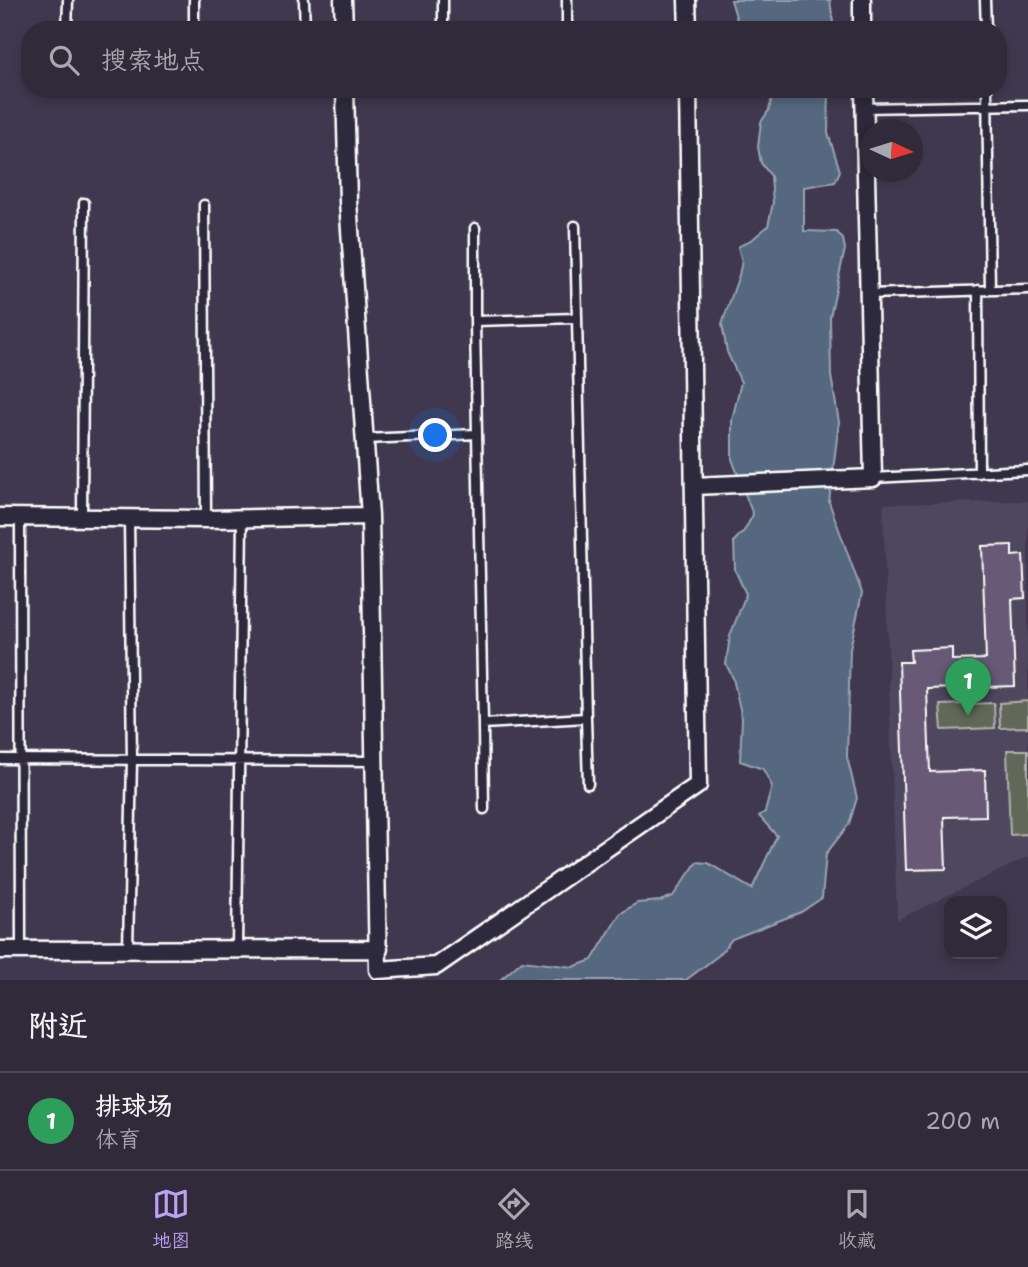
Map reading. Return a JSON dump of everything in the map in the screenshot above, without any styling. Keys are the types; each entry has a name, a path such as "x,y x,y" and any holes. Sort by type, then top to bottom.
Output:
{"street":[{"path":"343,0 344,21"},
{"path":"687,0 688,21"},
{"path":"862,0 862,21"},
{"path":"345,98 348,201 370,516 378,975 436,966 698,785 688,98"},
{"path":"694,486 873,478 864,98"},
{"path":"0,517 206,519 370,516"},
{"path":"0,950 379,949"}],"lane":[{"path":"67,21 68,0"},
{"path":"194,0 194,21"},
{"path":"304,0 305,21"},
{"path":"443,0 443,21"},
{"path":"567,0 567,21"},
{"path":"985,0 986,21"},
{"path":"987,98 990,290"},
{"path":"864,108 1028,105"},
{"path":"82,517 83,203"},
{"path":"204,205 206,519"},
{"path":"575,226 588,784"},
{"path":"475,228 484,809"},
{"path":"869,294 1028,289"},
{"path":"978,290 979,473"},
{"path":"475,321 577,318"},
{"path":"365,439 477,433"},
{"path":"873,478 1028,470"},
{"path":"20,517 20,950"},
{"path":"128,949 132,760 129,518"},
{"path":"237,949 242,518"},
{"path":"482,724 586,718"},
{"path":"0,759 375,761"}],"shaded area":[{"path":"1028,501 1028,857 897,920 883,504"}],"green space":[{"path":"1028,701 1028,727 1000,728 999,703"},
{"path":"994,703 995,728 942,730 940,705"},
{"path":"1007,750 1028,750 1028,834 1010,835"}],"water":[{"path":"731,0 830,0 833,21 737,21"},
{"path":"772,98 829,98 828,133 840,171 835,182 804,187 804,231 837,232 843,239 845,249 830,317 831,376 839,422 829,502 862,593 850,649 847,757 857,798 849,824 826,854 822,898 801,912 732,939 719,955 686,980 500,980 522,961 573,967 592,960 620,914 637,903 660,901 673,896 697,862 708,863 752,889 777,836 759,816 765,812 772,786 763,769 740,761 742,718 733,678 726,664 730,636 746,594 735,570 734,541 744,531 753,515 732,459 732,420 741,382 727,352 722,324 742,261 738,247 768,226 773,203 771,176 761,163 758,147 761,122 769,110"}],"building":[{"path":"1012,545 1012,556 1023,555 1025,598 1012,599 1015,686 927,689 930,772 985,770 986,816 944,817 946,869 906,870 899,662 911,662 910,650 952,648 952,660 986,659 982,546"}],"place":[{"name":"排球场","path":"968,716"}]}
